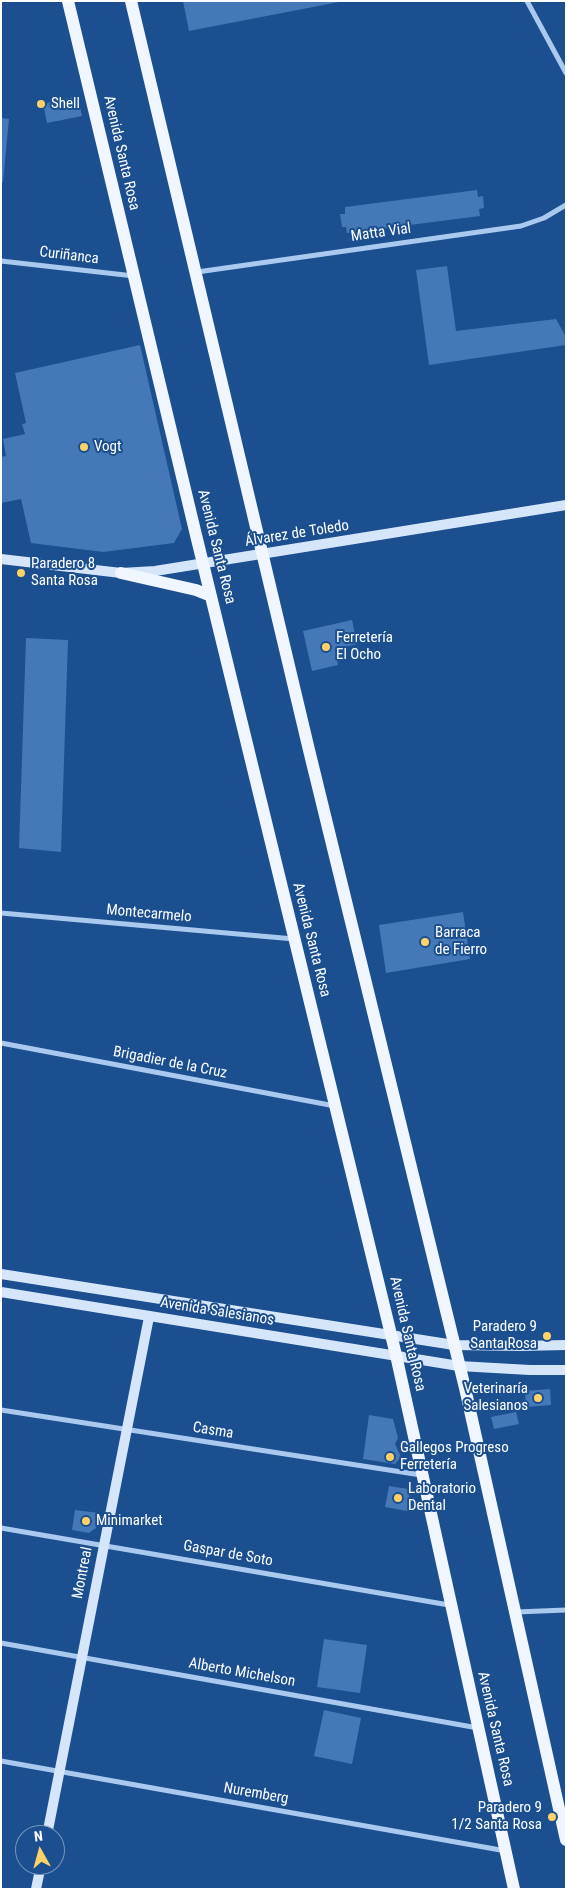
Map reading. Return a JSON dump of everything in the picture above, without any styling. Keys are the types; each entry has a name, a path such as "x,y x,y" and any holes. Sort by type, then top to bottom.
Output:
{"main road":[{"name":"Avenida Santa Rosa","path":"68,1 396,1355 514,1889"},
{"path":"131,1 194,273 459,1366 566,1840"},
{"name":"Álvarez de Toledo","path":"1,559 121,573 155,571 566,505"},
{"path":"121,573 196,590 211,596"},
{"name":"Avenida Salesianos","path":"1,1274 454,1345 566,1345"},
{"name":"Avenida Salesianos","path":"1,1292 459,1366 511,1370 566,1370"},
{"name":"Montreal","path":"49,1825 149,1317"},
{"path":"36,1889 39,1875"}],"street":[{"path":"527,1 566,73"},
{"name":"Matta Vial","path":"194,273 521,226 533,223 566,205"},
{"name":"Curiñanca","path":"1,260 134,276"},
{"name":"Montecarmelo","path":"1,913 294,939"},
{"name":"Brigadier de la Cruz","path":"1,1043 335,1106"},
{"name":"Casma","path":"1,1410 422,1475"},
{"name":"Gaspar de Soto","path":"1,1528 450,1605"},
{"path":"515,1612 566,1610"},
{"name":"Alberto Michelson","path":"1,1642 478,1728"},
{"name":"Nuremberg","path":"1,1761 506,1852"}],"building":[{"path":"183,1 339,1 339,2 189,31"},
{"path":"78,96 82,116 47,123 43,104"},
{"path":"1,118 9,119 3,182 1,182"},
{"path":"477,190 478,197 483,196 484,208 479,209 480,216 347,233 346,227 342,227 340,214 345,214 345,207"},
{"path":"447,266 456,331 556,319 566,337 566,345 429,365 416,270"},
{"name":"Vogt","path":"140,345 182,529 174,543 103,552 31,543 21,499 1,503 1,457 6,456 3,439 25,434 22,424 26,423 15,373"},
{"name":"Ferretería El Ocho","path":"352,620 357,644 335,649 338,665 312,671 303,631"},
{"path":"26,638 68,640 61,852 19,848"},
{"name":"Barraca de Fierro","path":"463,912 470,959 386,973 379,925"},
{"name":"Veterinaría Salesianos","path":"550,1389 551,1405 526,1407 525,1391"},
{"path":"516,1412 519,1424 494,1429 491,1417"},
{"path":"369,1415 393,1419 398,1438 395,1444 401,1457 395,1464 363,1459"},
{"name":"Laboratorio Dental","path":"389,1486 408,1489 412,1512 385,1507"},
{"name":"Minimarket","path":"75,1510 99,1513 96,1528 89,1533 72,1530"},
{"path":"324,1639 367,1645 360,1693 317,1687"},
{"path":"324,1710 361,1718 352,1764 314,1756"}],"place":[{"name":"Shell","path":"41,104"},
{"name":"Vogt","path":"84,447"},
{"name":"Paradero 8 Santa Rosa","path":"21,573"},
{"name":"Ferretería El Ocho","path":"326,647"},
{"name":"Barraca de Fierro","path":"425,942"},
{"name":"Paradero 9 Santa Rosa","path":"547,1336"},
{"name":"Veterinaría Salesianos","path":"538,1398"},
{"name":"Gallegos Progreso Ferretería","path":"390,1457"},
{"name":"Laboratorio Dental","path":"398,1498"},
{"name":"Minimarket","path":"86,1521"},
{"name":"Paradero 9 1/2 Santa Rosa","path":"552,1817"}]}
